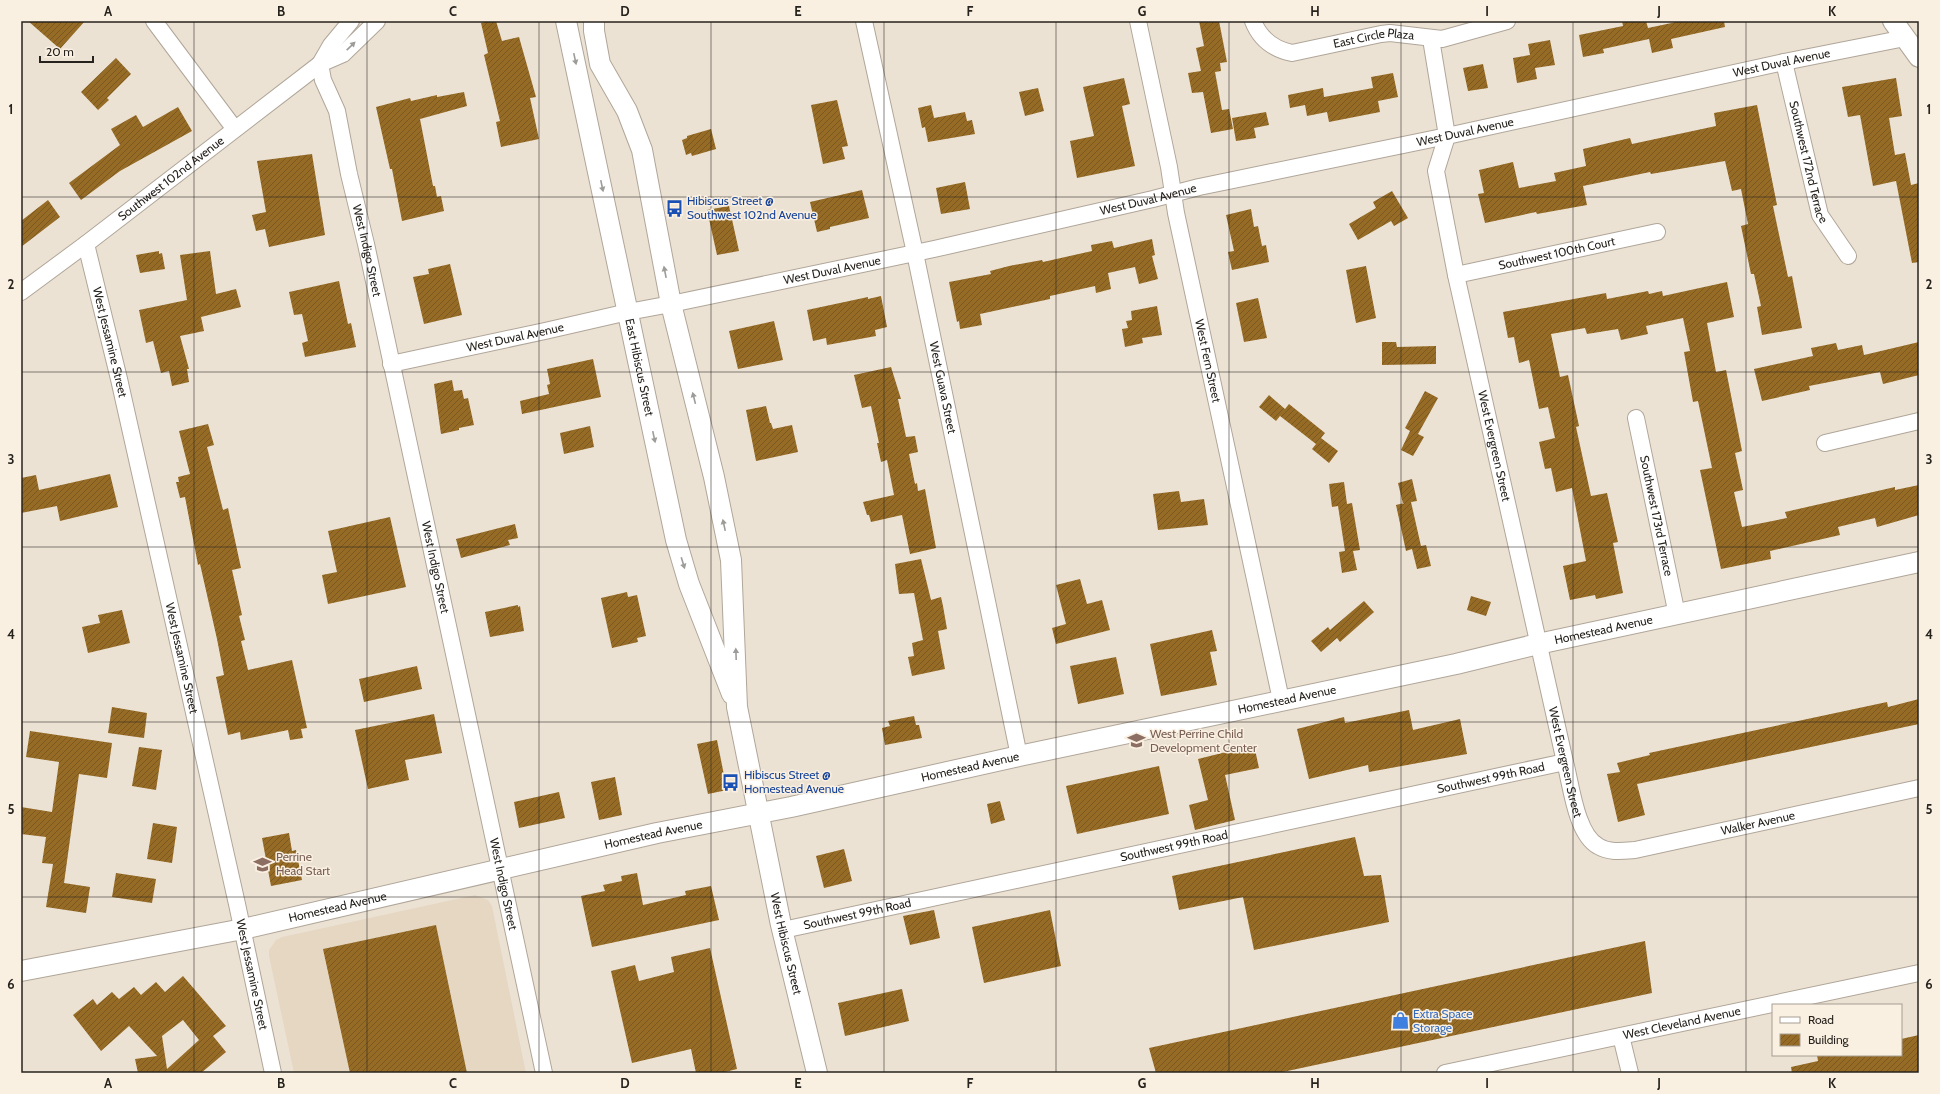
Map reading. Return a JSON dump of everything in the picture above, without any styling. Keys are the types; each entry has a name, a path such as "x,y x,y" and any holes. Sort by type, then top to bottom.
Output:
{"street":[{"path":"154,21 234,128"},
{"name":"Southwest 102nd Avenue","path":"320,64 331,45 351,21"},
{"name":"Southwest 102nd Avenue","path":"21,292 86,244 234,128 320,64 343,54 377,21"},
{"name":"East Hibiscus Street","path":"566,21 676,540 689,584 737,707"},
{"name":"East Hibiscus Street","path":"594,21 594,31 600,64 627,111 642,150 671,304 714,477 731,560 737,707 758,814"},
{"name":"West Guava Street","path":"864,21 915,253 1019,756"},
{"name":"West Fern Street","path":"1138,21 1174,194 1176,213 1281,700"},
{"name":"East Circle Plaza","path":"1253,21 1257,31 1266,42 1284,51 1292,53 1390,33 1431,40 1453,37 1507,21"},
{"path":"1893,21 1919,57"},
{"name":"West Duval Avenue","path":"391,364 628,312 915,253 1199,187 1447,136 1784,62 1905,38"},
{"name":"West Evergreen Street","path":"1431,40 1447,136 1436,171 1456,275 1578,817 1588,835 1597,846"},
{"name":"Southwest 172nd Terrace","path":"1784,62 1820,215 1848,256"},
{"name":"West Indigo Street","path":"320,64 323,80 337,111 349,174 366,244 544,1073"},
{"name":"Southwest 100th Court","path":"1456,275 1657,232"},
{"name":"West Jessamine Street","path":"86,244 119,379 243,929 273,1073"},
{"name":"Southwest 173rd Terrace","path":"1636,418 1677,615"},
{"path":"1825,443 1919,421"},
{"name":"Homestead Avenue","path":"21,970 243,929 657,833 758,814 1019,756 1456,664 1538,644 1919,562"},
{"name":"Southwest 99th Road","path":"783,930 1565,762"},
{"name":"Walker Avenue","path":"1597,846 1616,851 1635,850 1919,788"},
{"name":"West Hibiscus Street","path":"758,814 783,930 817,1073"},
{"name":"West Cleveland Avenue","path":"1772,1004 1919,973"},
{"name":"West Cleveland Avenue","path":"1445,1073 1772,1004"},
{"path":"1621,1036 1630,1073"}],"shaded area":[{"path":"475,895 488,900 492,906 526,1073 294,1073 269,956 269,950 276,940 282,937"}],"building":[{"path":"28,21 85,21 60,49"},
{"path":"496,21 502,41 519,37 536,97 530,98 539,139 501,147 496,122 500,121 484,55 488,53 481,23"},
{"path":"1199,21 1219,21 1227,62 1220,63 1221,71 1215,72 1222,110 1229,109 1233,129 1211,133 1203,92 1192,93 1188,73 1201,71 1196,48 1204,46"},
{"path":"1622,21 1646,21 1648,28 1681,21 1724,21 1725,27 1671,39 1673,48 1652,53 1649,39 1603,49 1604,53 1583,57 1579,35 1623,26"},
{"path":"1550,40 1555,65 1535,68 1537,79 1517,83 1513,58 1530,55 1528,44"},
{"path":"116,58 131,74 107,98 109,100 98,110 81,92"},
{"path":"1483,64 1488,88 1468,91 1463,68"},
{"path":"1393,73 1398,97 1378,101 1380,112 1329,122 1327,112 1307,116 1305,105 1290,108 1288,95 1323,88 1324,97 1373,88 1371,77"},
{"path":"1124,78 1130,104 1122,106 1135,166 1077,178 1070,141 1094,136 1083,87"},
{"path":"1896,78 1902,116 1889,118 1895,155 1905,153 1911,185 1919,183 1919,262 1912,263 1896,181 1873,186 1860,115 1848,117 1842,87"},
{"path":"1038,88 1044,111 1025,116 1019,92"},
{"path":"464,92 467,106 420,119 433,186 435,186 437,197 441,196 444,211 402,221 392,169 390,169 376,107 410,98 411,101 437,95 437,97"},
{"path":"837,100 848,146 842,147 845,159 823,164 811,105"},
{"path":"931,105 934,118 965,112 967,121 972,120 975,134 928,142 925,127 922,128 918,108"},
{"path":"1757,105 1777,205 1773,206 1788,277 1792,276 1802,328 1762,335 1757,307 1761,306 1754,274 1751,274 1741,226 1748,224 1741,189 1732,191 1725,161 1651,174 1650,172 1583,186 1587,205 1537,214 1536,212 1485,223 1478,194 1484,193 1479,170 1513,162 1519,188 1556,181 1554,173 1586,166 1583,149 1630,138 1632,144 1716,126 1714,113"},
{"path":"178,107 192,131 120,171 81,200 69,183 120,145 111,129 136,115 143,127"},
{"path":"1266,112 1269,125 1254,128 1256,138 1236,141 1232,118"},
{"path":"711,129 716,149 692,156 691,153 686,155 682,140 687,138 687,136"},
{"path":"312,154 325,235 269,247 265,229 256,231 252,215 266,212 257,161"},
{"path":"965,182 970,209 941,214 936,188"},
{"path":"862,190 869,218 830,227 830,229 817,232 810,202"},
{"path":"1392,191 1408,218 1394,226 1391,221 1358,240 1349,224 1376,208 1373,202"},
{"path":"48,200 60,217 21,247 21,221"},
{"path":"729,206 739,251 717,255 707,210"},
{"path":"1251,209 1254,227 1258,226 1262,246 1266,245 1269,262 1232,270 1228,252 1234,251 1226,215"},
{"path":"1152,239 1155,255 1152,256 1158,279 1139,284 1135,267 1108,273 1111,289 1096,293 1095,286 1050,296 1050,299 980,314 982,325 960,329 959,321 957,322 949,282 991,274 990,271 1009,266 1042,260 1043,262 1092,251 1091,245 1112,241 1114,248"},
{"path":"159,251 159,254 162,253 165,269 140,273 136,255"},
{"path":"210,251 216,294 236,289 241,307 201,317 204,331 180,336 189,369 187,369 189,382 172,386 169,371 161,373 153,341 146,343 139,310 187,300 180,255"},
{"path":"450,264 462,315 424,324 413,277 429,274 428,269"},
{"path":"1366,266 1376,318 1356,323 1346,270"},
{"path":"339,281 348,324 351,323 356,347 305,357 302,343 308,341 302,314 294,315 289,292"},
{"path":"1727,282 1734,317 1707,323 1716,372 1726,370 1742,451 1735,453 1743,490 1734,492 1742,527 1787,518 1785,512 1895,487 1895,490 1919,485 1919,515 1877,527 1875,518 1838,527 1840,535 1770,551 1771,559 1721,569 1700,470 1712,468 1698,401 1693,402 1684,352 1690,351 1683,318 1646,326 1648,334 1621,340 1618,329 1587,334 1585,328 1551,334 1560,377 1568,375 1579,426 1576,427 1591,496 1607,493 1618,542 1613,543 1623,593 1596,599 1595,595 1570,600 1563,566 1586,561 1572,488 1556,492 1551,468 1545,469 1539,442 1555,438 1548,407 1539,409 1529,360 1519,363 1514,337 1508,338 1503,312 1606,293 1607,299 1648,291 1649,294 1662,291 1663,296"},
{"path":"881,296 887,327 875,330 876,336 827,345 826,338 813,341 807,310 868,297 868,299"},
{"path":"1258,298 1267,338 1244,342 1236,303"},
{"path":"1157,306 1162,335 1142,338 1143,343 1125,347 1122,329 1128,328 1126,321 1132,320 1131,311"},
{"path":"774,321 783,360 738,369 729,331"},
{"path":"1382,342 1396,342 1397,347 1436,346 1436,364 1382,365"},
{"path":"1919,342 1919,375 1883,384 1880,372 1809,386 1810,390 1762,401 1754,369 1813,356 1811,348 1836,343 1838,350 1862,345 1864,355"},
{"path":"593,359 601,397 522,414 520,401 549,394 547,385 550,384 547,369"},
{"path":"891,367 901,399 898,399 906,437 915,436 918,452 909,454 915,484 917,483 918,491 925,489 936,548 910,554 902,515 871,522 863,502 894,495 887,460 881,462 877,443 879,443 871,406 862,408 854,375"},
{"path":"452,380 454,391 462,390 464,399 468,398 474,425 441,434 434,384"},
{"path":"1425,391 1438,398 1418,434 1424,437 1413,456 1401,450 1410,431 1405,428"},
{"path":"1269,395 1285,409 1289,404 1325,433 1316,444 1280,416 1276,421 1259,407"},
{"path":"766,406 773,429 792,425 798,452 756,461 746,410"},
{"path":"208,424 214,445 207,447 223,510 228,508 241,568 232,570 242,615 239,616 245,640 241,641 248,670 292,660 307,728 301,729 303,738 290,740 288,730 241,740 240,732 228,735 216,677 224,675 217,639 200,564 198,565 185,497 180,498 176,482 179,482 178,477 190,474 179,431"},
{"path":"590,426 594,447 564,454 560,433"},
{"path":"1321,438 1338,451 1329,463 1312,449"},
{"path":"110,474 118,507 60,521 57,506 21,513 21,478 36,475 39,490"},
{"path":"1412,479 1417,501 1411,502 1421,546 1426,545 1431,566 1417,569 1412,549 1406,551 1396,505 1403,503 1398,483"},
{"path":"1344,482 1347,504 1352,503 1360,550 1353,551 1357,570 1342,573 1339,552 1345,551 1338,506 1332,507 1329,484"},
{"path":"1179,491 1181,502 1204,499 1208,525 1158,530 1153,494"},
{"path":"390,517 406,587 328,604 322,575 337,572 328,531"},
{"path":"515,524 518,538 508,540 510,545 461,558 456,539"},
{"path":"921,559 931,600 941,597 943,606 947,629 938,631 945,669 912,676 908,657 914,656 912,643 923,640 914,593 899,594 895,564"},
{"path":"1080,579 1087,604 1102,600 1110,630 1056,644 1052,628 1066,624 1056,585"},
{"path":"627,592 628,597 637,595 646,636 637,638 638,642 612,648 601,598"},
{"path":"1471,596 1491,602 1486,616 1467,610"},
{"path":"1364,601 1374,612 1340,642 1337,638 1321,652 1311,641 1328,627 1330,630"},
{"path":"518,605 518,607 520,606 524,631 490,637 485,612"},
{"path":"122,610 130,643 88,653 82,627 100,623 98,615"},
{"path":"1212,630 1217,651 1210,652 1217,685 1161,696 1150,644"},
{"path":"1116,657 1124,694 1078,704 1070,666"},
{"path":"417,666 422,689 364,702 359,679"},
{"path":"1919,699 1919,724 1637,784 1645,815 1618,822 1607,774 1620,772 1617,763 1650,755 1649,753 1887,702 1888,707"},
{"path":"112,707 147,713 144,738 108,733"},
{"path":"1409,710 1413,730 1460,719 1467,754 1369,772 1368,765 1309,779 1297,729 1344,717 1345,723"},
{"path":"434,714 442,753 405,760 409,780 368,789 355,730"},
{"path":"914,716 916,725 919,725 922,738 885,745 882,728 890,726 888,721"},
{"path":"30,731 112,743 107,778 79,774 64,883 90,887 86,913 46,907 53,864 42,863 46,837 21,834 21,807 52,812 59,762 26,757"},
{"path":"717,740 727,790 708,794 697,744"},
{"path":"1254,745 1259,768 1225,775 1235,820 1195,830 1189,805 1208,800 1198,759"},
{"path":"139,747 162,750 156,790 132,786"},
{"path":"1159,766 1169,814 1077,834 1066,786"},
{"path":"615,777 622,815 599,820 591,782"},
{"path":"559,792 565,818 519,828 514,802"},
{"path":"1000,801 1005,820 991,824 987,804"},
{"path":"153,823 177,827 172,863 147,859"},
{"path":"289,833 292,851 296,850 302,880 271,886 262,838"},
{"path":"1355,837 1364,876 1381,875 1389,922 1254,950 1243,897 1179,910 1172,876"},
{"path":"844,849 852,881 824,888 816,856"},
{"path":"116,873 156,879 152,903 112,897"},
{"path":"637,873 643,905 686,895 685,891 711,886 719,920 592,947 581,896 605,891 603,885 622,881 621,876"},
{"path":"934,910 940,938 910,945 903,916"},
{"path":"1050,910 1061,966 984,983 972,927"},
{"path":"436,925 467,1073 350,1073 323,949"},
{"name":"Extra Space Storage","path":"1645,941 1652,993 1278,1073 1156,1073 1149,1048"},
{"path":"710,948 737,1069 721,1073 696,1073 691,1049 632,1063 611,971 635,965 639,981 674,972 671,957"},
{"path":"183,976 226,1026 213,1036 226,1052 201,1073 138,1073 135,1059 157,1056 129,1026 101,1051 73,1015 93,999 97,1005 112,992 119,999 134,987 141,995 156,982 165,992","holes":["183,1020 199,1040 167,1069 162,1036"]},
{"path":"902,989 909,1021 845,1036 838,1003"},
{"path":"1919,1035 1919,1073 1792,1073 1791,1067 1818,1061 1817,1056 1902,1056 1902,1039"}],"place":[{"name":"Hibiscus Street @ Southwest 102nd Avenue","path":"674,208"},
{"name":"West Perrine Child Development Center","path":"1137,741"},
{"name":"Hibiscus Street @ Homestead Avenue","path":"731,782"},
{"name":"Perrine Head Start","path":"263,864"},
{"name":"Extra Space Storage","path":"1400,1021"}]}
